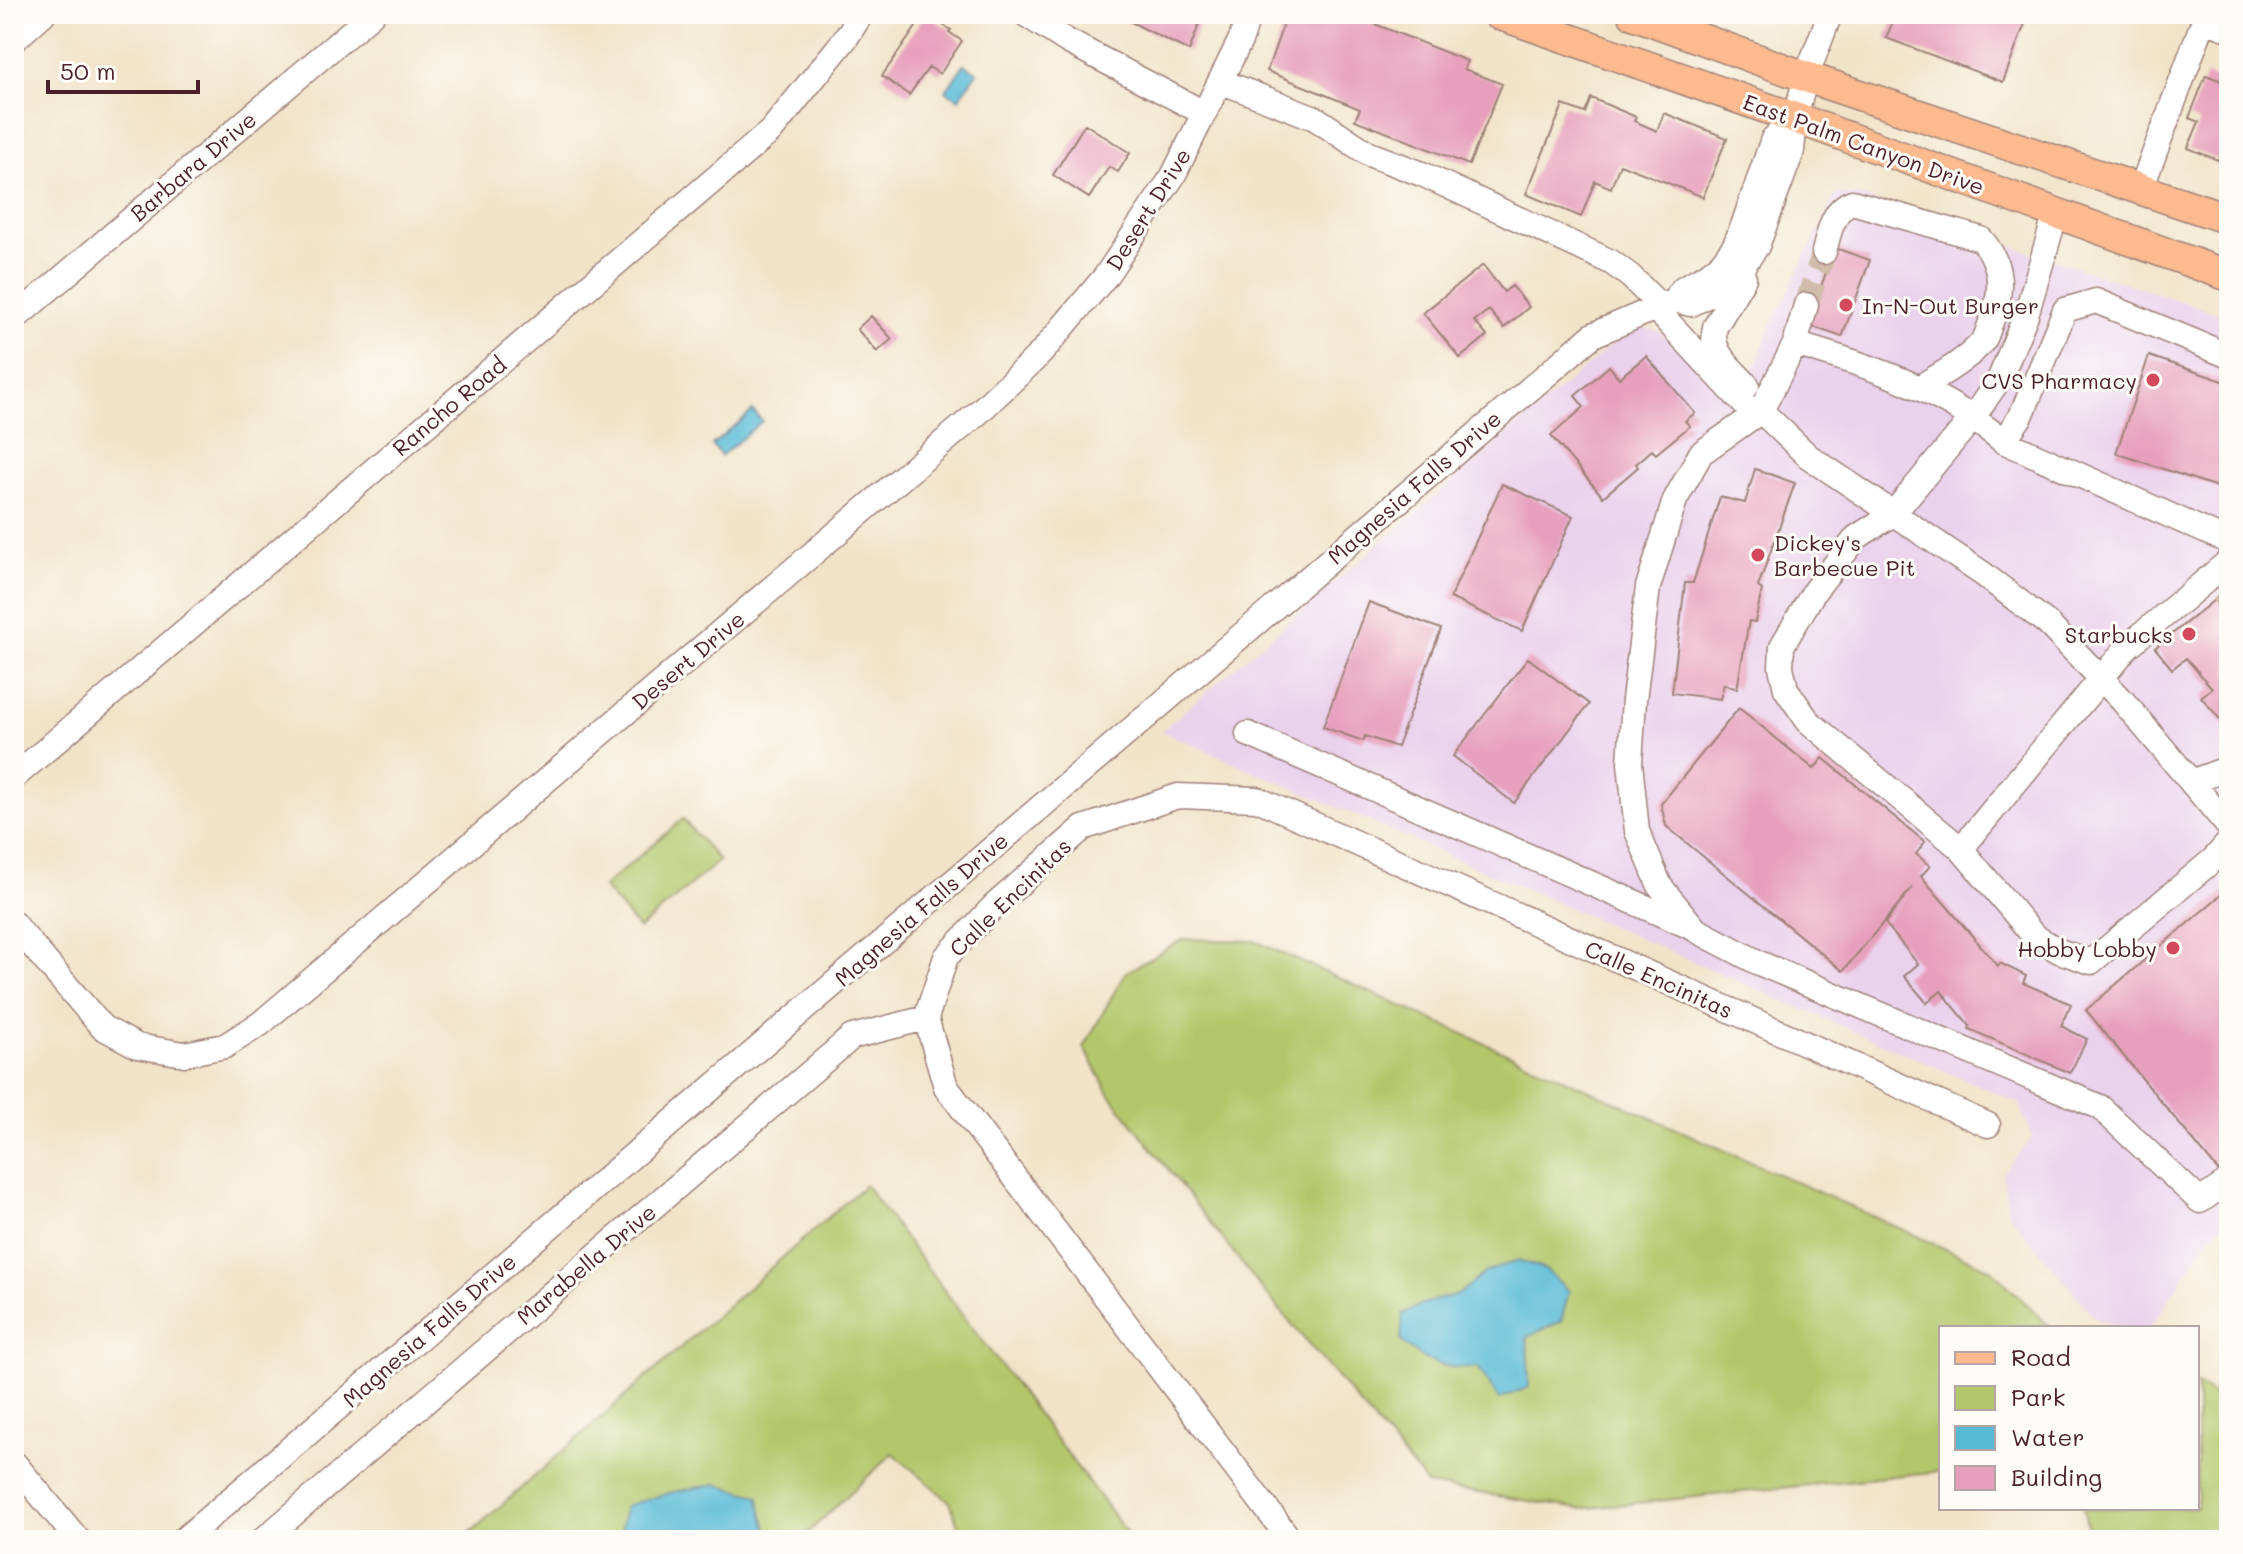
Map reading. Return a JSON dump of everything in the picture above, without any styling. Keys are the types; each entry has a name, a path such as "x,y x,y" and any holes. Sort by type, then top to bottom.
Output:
{"main road":[{"name":"East Palm Canyon Drive","path":"1498,14 2229,276"},
{"name":"East Palm Canyon Drive","path":"1633,14 1806,77 2229,219"}],"street":[{"path":"14,40 43,14"},
{"name":"Barbara Drive","path":"14,319 372,14"},
{"name":"Rancho Road","path":"14,777 771,131 846,38 861,14"},
{"path":"1025,14 1067,41 1204,113"},
{"name":"Desert Drive","path":"14,924 102,1027 137,1046 184,1054 225,1046 260,1024 979,412 1041,353 1105,277 1173,176 1249,14"},
{"name":"Magnesia Falls Drive","path":"1663,305 1691,304 1720,289 1735,277 1757,246 1792,151 1795,118 1806,77 1830,14"},
{"path":"2141,189 2205,17 2229,29"},
{"path":"1220,81 1315,118 1369,154 1422,174 1611,262 1630,276 1663,305 1747,407 1761,411 1808,456 1983,574 2047,623 2100,678 2229,827"},
{"name":"Magnesia Falls Drive","path":"183,1540 1593,335 1663,305 1722,263 1735,245 1773,139 1795,118"},
{"path":"1824,252 1836,214 1844,204 1852,202 1981,239 1990,249 2000,280 1997,308 1984,339 1950,370 1928,382"},
{"path":"2056,213 2026,315 2000,378 1974,416 1893,514 1857,537 1815,590 1782,646 1781,667 1786,689 1808,721 1961,849 2034,936 2059,951 2091,962 2214,859 2229,842"},
{"path":"1750,257 1743,281 1713,334 1719,354 1757,396 1761,411"},
{"path":"2003,441 2021,416 2065,310 2096,301 2229,356"},
{"path":"1696,930 1660,886 1637,831 1630,763 1634,700 1648,587 1675,500 1701,453 1761,411 1795,344 1806,305"},
{"path":"1795,344 1879,370 1925,389 1974,416 2003,441 2225,540 2229,538"},
{"path":"1961,849 2128,646 2214,586 2229,561"},
{"path":"1248,734 1696,930 1759,963 2100,1107 2200,1201 2229,1181"},
{"path":"2191,782 2229,768"},
{"name":"Calle Encinitas","path":"926,1018 946,957 994,906 1083,828 1178,796 1257,799 1988,1125"},
{"path":"926,1018 946,1087 1285,1533 1287,1540"},
{"name":"Marabella Drive","path":"263,1540 852,1037 926,1018"},
{"path":"14,1463 78,1540"}],"shaded area":[{"path":"1836,194 1856,195 2229,317 2229,1219 2211,1235 2151,1326 2122,1326 2096,1319 2009,1215 2002,1174 2032,1138 2019,1103 1161,731 1623,335 1641,327 1659,331 1727,396 1756,365 1769,331"}],"green space":[{"path":"683,819 719,861 639,929 603,887"},
{"path":"1184,939 1255,941 1991,1269 2049,1326 1939,1326 1939,1471 1580,1509 1428,1485 1258,1284 1110,1095 1084,1047 1125,973"},
{"path":"865,1185 1132,1540 963,1540 950,1502 893,1453 800,1540 462,1540"},
{"path":"2199,1385 2229,1403 2229,1540 2091,1540 2084,1510 2199,1510"}],"water":[{"path":"964,64 977,72 959,99 946,91"},
{"path":"753,411 762,421 721,456 712,445"},
{"path":"1518,1260 1546,1270 1569,1291 1561,1321 1527,1337 1529,1387 1499,1399 1478,1367 1436,1364 1401,1341 1403,1314 1422,1304 1459,1294 1484,1273"},
{"path":"716,1484 758,1496 770,1540 620,1540 625,1506"}],"building":[{"path":"925,14 951,30 949,32 962,41 940,74 929,67 909,95 882,76"},
{"path":"1115,14 1203,14 1189,51"},
{"path":"1287,14 1302,14 1323,22 1326,14 1343,14 1368,24 1370,22 1467,61 1464,69 1502,84 1469,165 1355,120 1360,109 1267,71"},
{"path":"1896,14 2008,14 2026,21 2003,82 1886,38"},
{"path":"2206,75 2229,84 2229,150 2225,149 2220,161 2188,148 2199,122 2189,118"},
{"path":"1591,98 1636,117 1634,121 1657,131 1664,113 1727,138 1703,197 1620,164 1611,188 1595,181 1581,217 1526,194 1563,105 1585,113"},
{"path":"1085,124 1130,153 1118,172 1109,167 1089,198 1053,175"},
{"path":"1835,248 1870,260 1842,337 1807,325"},
{"path":"1483,265 1504,292 1512,286 1529,307 1504,328 1489,310 1474,321 1487,336 1460,358 1423,313"},
{"path":"871,316 892,339 877,352 857,329"},
{"path":"1646,356 1695,413 1685,421 1690,426 1656,454 1652,450 1636,464 1638,467 1603,497 1551,436 1584,407 1575,396 1609,366 1619,378"},
{"path":"2149,356 2229,383 2229,491 2116,453"},
{"path":"1755,469 1795,483 1758,587 1762,590 1755,622 1749,621 1737,689 1724,684 1720,699 1672,693 1685,583 1693,583 1720,497 1745,503"},
{"path":"1502,484 1573,516 1522,631 1450,598"},
{"path":"2229,588 2229,730 2201,697 2212,688 2186,658 2172,669 2155,648"},
{"path":"1369,602 1441,629 1397,747 1365,736 1363,741 1323,727"},
{"path":"1528,658 1589,704 1514,803 1453,756"},
{"path":"1739,708 1814,769 1823,758 1925,842 1916,854 1930,866 1921,876 1998,966 2000,963 2026,976 2023,983 2071,1004 2061,1026 2087,1039 2070,1073 1969,1029 1970,1026 1941,991 1927,1003 1904,976 1918,964 1885,923 1912,888 1843,971 1666,826 1661,804"},
{"path":"2229,888 2229,1163 2219,1172 2086,1010"}],"tunnel":[{"path":"1806,305 1824,252"},
{"path":"2221,592 2229,601"}],"place":[{"name":"In-N-Out Burger","path":"1846,305"},
{"name":"CVS Pharmacy","path":"2153,380"},
{"name":"Dickey's Barbecue Pit","path":"1758,555"},
{"name":"Starbucks","path":"2189,634"},
{"name":"Hobby Lobby","path":"2173,948"}]}
